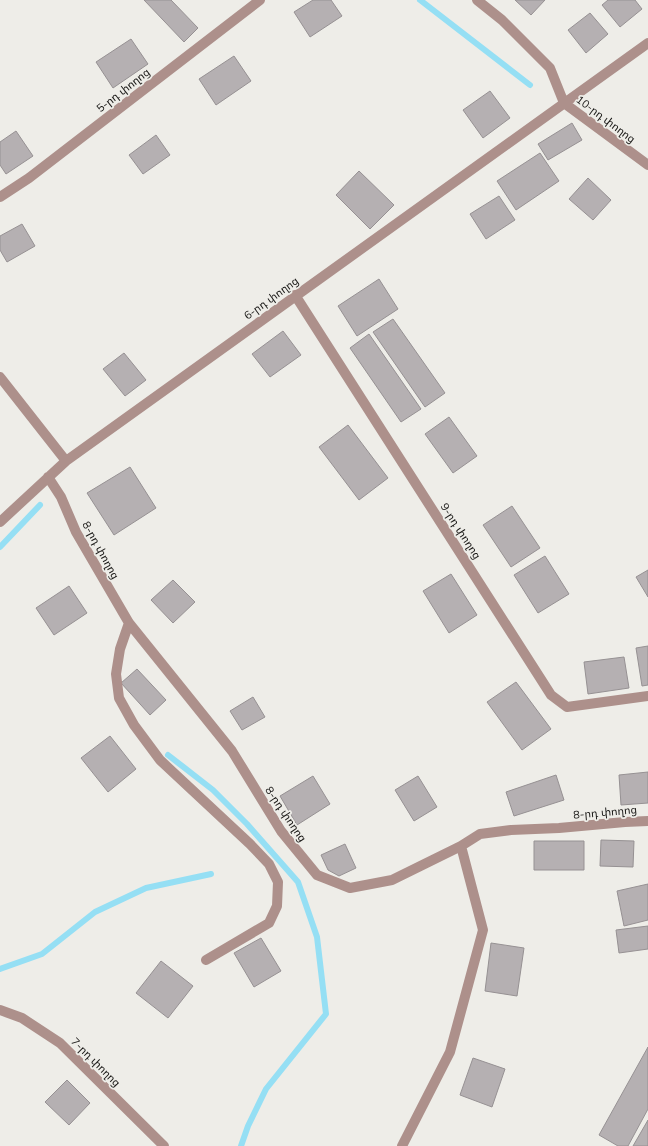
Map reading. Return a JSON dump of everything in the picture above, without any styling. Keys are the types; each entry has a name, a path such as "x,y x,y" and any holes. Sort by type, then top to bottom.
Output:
{"street":[{"name":"5-րդ փողոց","path":"0,197 36,174 260,0"},
{"name":"10-րդ փողոց","path":"477,0 502,20 550,68 564,103 648,165"},
{"name":"6-րդ փողոց","path":"0,522 66,461 295,295 648,43"},
{"name":"9-րդ փողոց","path":"295,295 551,695 567,707 648,696"},
{"path":"0,377 66,461"},
{"name":"8-րդ փողոց","path":"48,477 61,497 76,532 129,622 232,751 281,831 317,875 350,888 392,880 460,846 480,834 511,830 648,821"},
{"path":"129,622 120,649 116,674 119,698 134,725 160,760 250,844 269,864 278,882 277,906 269,923 206,960"},
{"path":"402,1146 450,1052 483,930 460,846"},
{"name":"7-րդ փողոց","path":"0,1010 22,1018 60,1042 164,1146"}],"building":[{"path":"144,0 171,0 198,28 184,42"},
{"path":"313,0 331,0 342,16 310,37 294,12"},
{"path":"515,0 545,0 531,15"},
{"path":"608,0 635,0 642,9 620,27 602,5"},
{"path":"590,13 608,34 586,53 568,30"},
{"path":"131,39 148,64 113,88 96,62"},
{"path":"234,56 251,81 216,105 199,79"},
{"path":"490,91 510,118 483,138 463,110"},
{"path":"572,123 582,140 548,160 538,144"},
{"path":"16,131 33,156 6,174 0,165 0,142"},
{"path":"156,135 170,155 143,174 129,155"},
{"path":"540,153 559,181 516,210 497,181"},
{"path":"359,171 394,205 370,229 336,195"},
{"path":"588,178 611,200 593,220 569,199"},
{"path":"499,196 515,220 486,239 470,214"},
{"path":"22,224 35,246 7,262 0,250 0,236"},
{"path":"379,279 398,309 357,336 338,306"},
{"path":"393,319 445,393 425,407 373,332"},
{"path":"283,331 301,355 270,377 252,354"},
{"path":"369,334 421,409 401,422 350,348"},
{"path":"124,353 146,380 125,396 103,369"},
{"path":"449,417 477,456 453,473 425,434"},
{"path":"348,425 388,478 359,500 319,447"},
{"path":"130,467 156,508 114,535 87,493"},
{"path":"512,506 540,548 511,567 483,525"},
{"path":"545,556 569,594 538,613 514,575"},
{"path":"648,570 648,597 636,577"},
{"path":"451,574 477,615 449,633 423,591"},
{"path":"173,580 195,602 173,623 151,600"},
{"path":"69,586 87,613 54,635 36,608"},
{"path":"648,646 648,685 642,686 636,648"},
{"path":"624,657 629,688 588,694 584,662"},
{"path":"137,669 166,700 150,715 121,683"},
{"path":"516,682 551,729 522,750 487,702"},
{"path":"253,697 265,717 242,730 230,711"},
{"path":"110,736 136,769 108,792 81,758"},
{"path":"648,772 648,803 621,805 619,775"},
{"path":"556,775 564,800 514,816 506,792"},
{"path":"313,776 330,804 297,825 280,796"},
{"path":"418,776 437,807 414,821 395,790"},
{"path":"601,840 634,841 633,867 600,866"},
{"path":"534,841 584,841 584,870 534,870"},
{"path":"345,844 356,868 339,876 328,870 321,855"},
{"path":"648,884 648,920 624,926 617,891"},
{"path":"648,926 648,949 619,953 616,930"},
{"path":"261,938 281,971 254,987 234,953"},
{"path":"491,943 524,948 517,996 485,991"},
{"path":"161,961 193,986 168,1018 136,993"},
{"path":"648,1047 648,1109 628,1146 618,1146 599,1135"},
{"path":"473,1058 505,1069 492,1107 460,1095"},
{"path":"67,1080 90,1103 69,1125 45,1102"},
{"path":"648,1120 648,1146 633,1146"}],"waterway":[{"path":"420,0 530,85"},
{"path":"0,547 40,505"},
{"path":"168,755 213,790 247,824 298,882 317,937 326,1014 266,1089 248,1126 241,1146"},
{"path":"0,969 42,954 95,912 146,888 211,874"}]}
